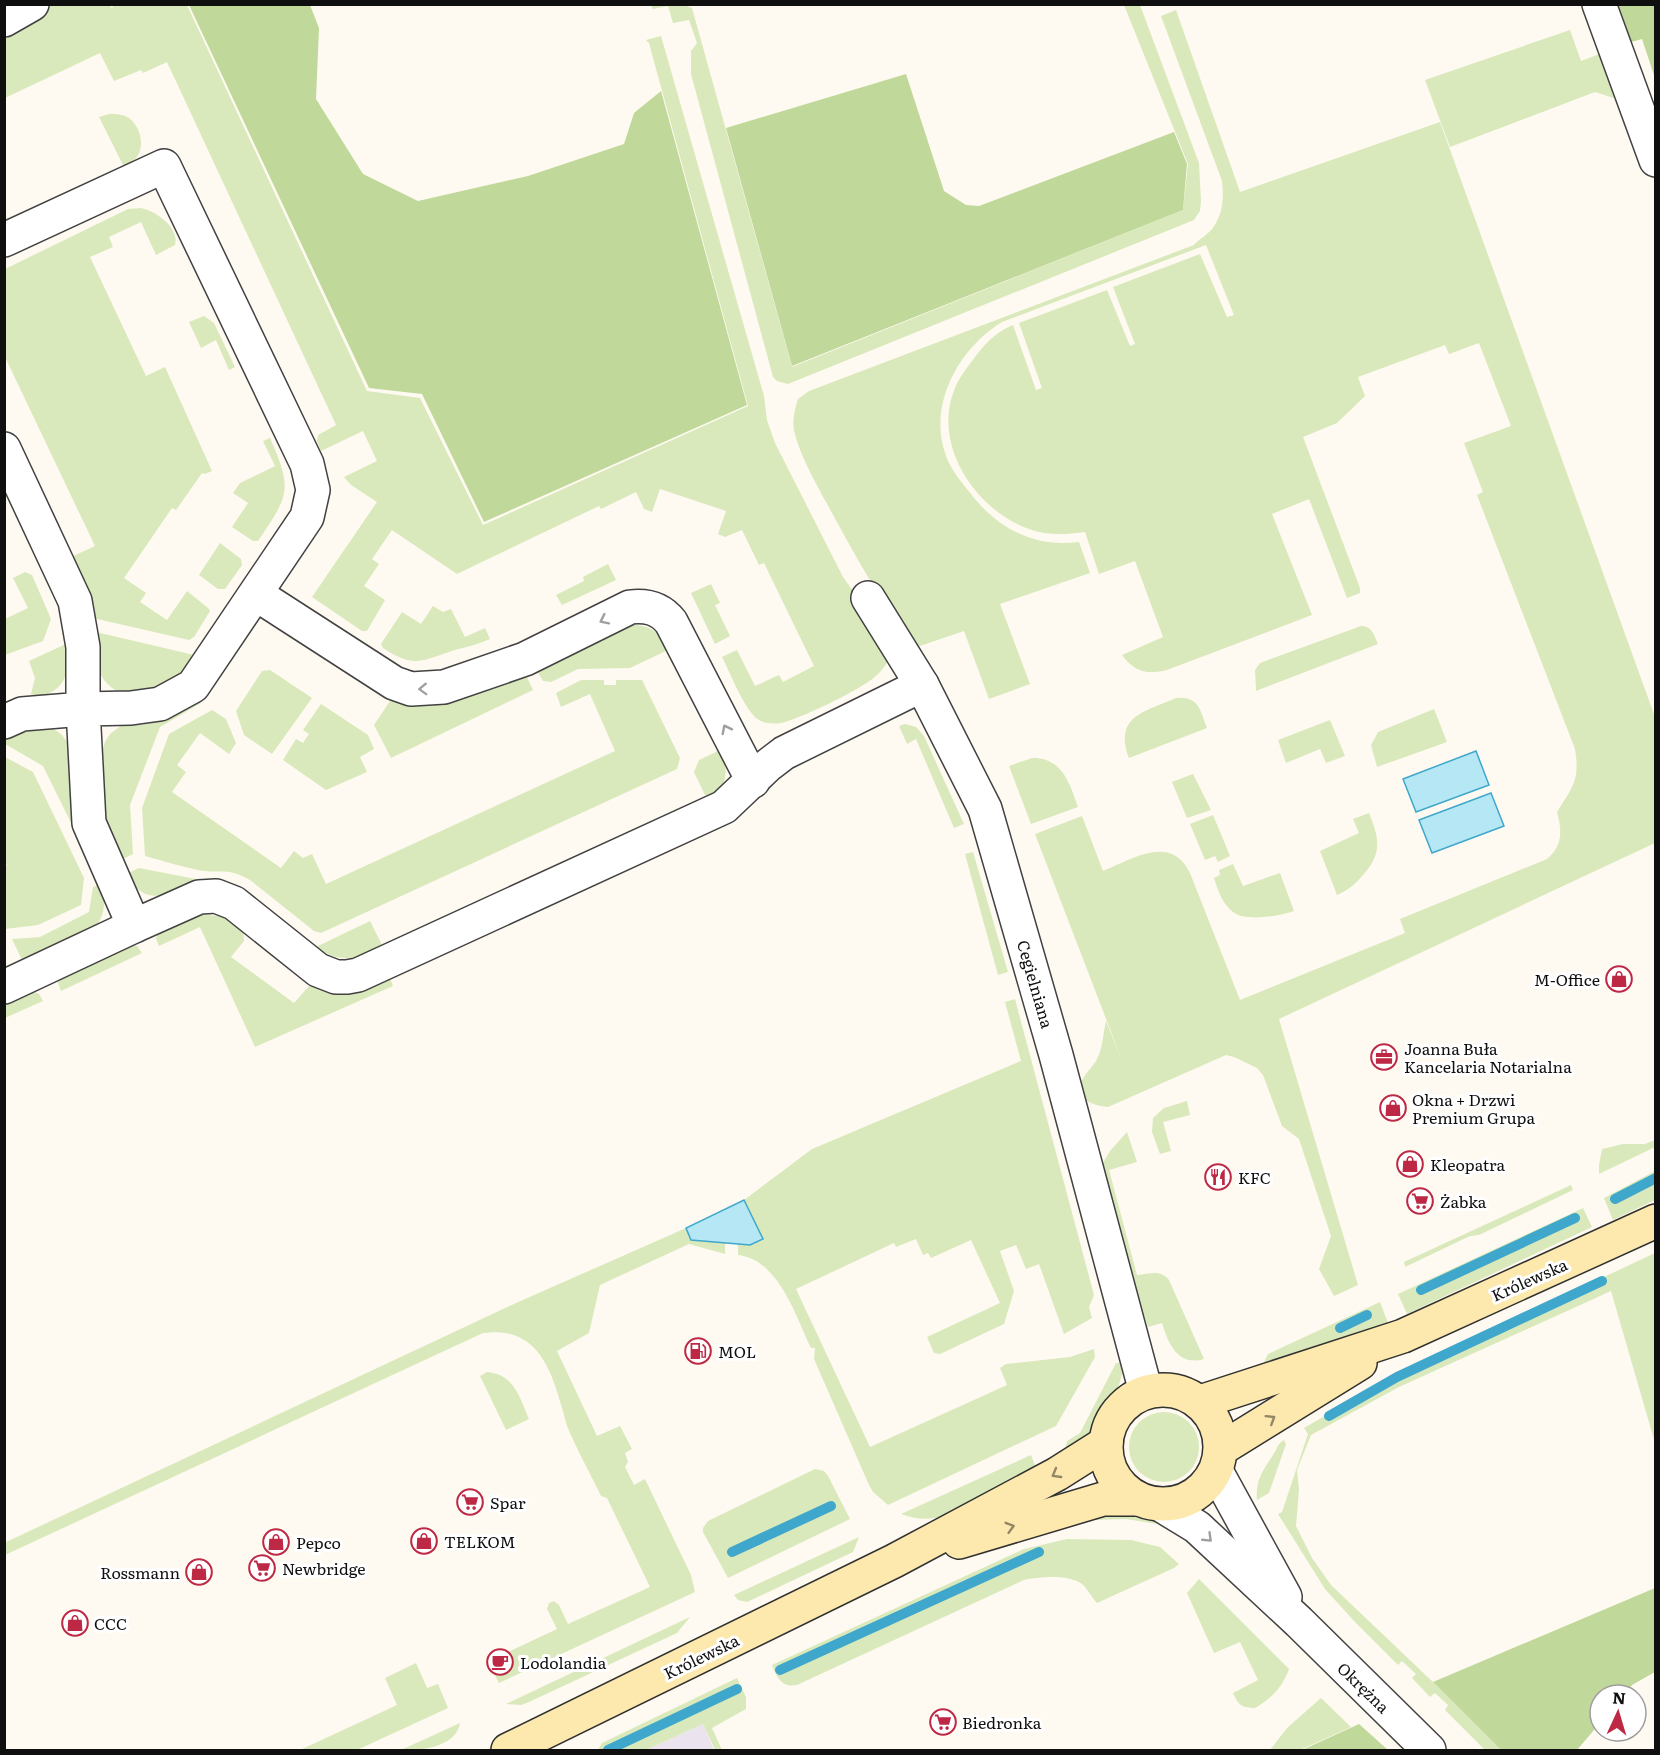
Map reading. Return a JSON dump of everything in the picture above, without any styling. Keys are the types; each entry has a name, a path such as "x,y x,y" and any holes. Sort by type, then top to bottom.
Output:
{"main road":[{"name":"Królewska","path":"1200,1402 1403,1336 1656,1221"},
{"name":"Królewska","path":"1219,1460 1403,1336"},
{"path":"1165,1389 1183,1393 1200,1402 1210,1413 1217,1427 1219,1460 1203,1489 1183,1501 1150,1502 1123,1489 1112,1474 1107,1459 1106,1443 1112,1421 1118,1412 1126,1403 1146,1392 1165,1389"},
{"name":"Królewska","path":"508,1750 894,1561 1057,1474 1106,1443"},
{"name":"Królewska","path":"894,1561 1103,1499 1150,1502"}],"street":[{"path":"4,20 32,4"},
{"path":"1599,4 1656,160"},
{"path":"4,240 164,166 307,464 313,497 307,517 193,686 160,704 131,708 22,714 4,722"},
{"path":"4,449 75,601 83,647 89,823 134,926"},
{"path":"256,594 393,683 411,689 444,687 525,659 630,607 653,608 671,622 753,780"},
{"name":"Cegielniana","path":"868,598 922,685 975,788 995,842 1056,1055 1146,1392"},
{"path":"4,987 200,897 216,896 234,903 318,970 336,977 358,975 724,807 784,753 922,685"},
{"name":"Okrężna","path":"1219,1460 1299,1622"},
{"name":"Okrężna","path":"1150,1502 1197,1527 1299,1622 1429,1750"}],"shaded area":[{"path":"703,1724 714,1750 646,1750"}],"green space":[{"path":"115,4 187,5 367,391 420,398 483,525 748,406 649,43 646,40 661,36 764,396 767,420 775,443 843,577 891,644 889,658 883,669 869,682 802,716 778,723 767,723 754,716 743,701 722,657 737,650 755,686 779,675 783,682 814,666 764,563 759,565 742,530 725,537 718,534 726,511 660,489 652,512 644,509 636,492 601,509 599,506 457,574 392,530 372,559 379,564 364,586 385,600 367,631 362,631 312,597 377,502 351,485 344,477 377,461 363,431 321,451 317,441 318,435 336,425 167,62 143,73 141,70 114,81 100,53 5,98 4,39 51,5 109,5 112,8"},
{"path":"189,5 310,5 319,28 316,99 363,174 418,201 528,176 624,144 634,113 661,91 747,405 484,522 422,394 369,388"},
{"path":"651,5 684,5 692,8 792,367 1183,210 1188,164 1124,5 1140,5 1199,163 1200,211 1194,220 788,384 777,381 773,377 691,74 691,51 697,43 689,20 673,23 668,6 653,9"},
{"path":"1614,5 1655,5 1655,78 1642,39 1628,43"},
{"path":"1176,10 1240,192 1440,122 1655,717 1655,843 1279,1019 1358,1285 1334,1296 1319,1269 1331,1236 1299,1139 1282,1126 1263,1075 1257,1068 1226,1055 1108,1107 1083,1098 1080,1089 1082,1080 1099,1055 1106,1021 1123,1063 1035,834 1082,816 1103,871 1150,853 1172,854 1182,861 1190,873 1240,1000 1405,933 1400,919 1547,859 1552,854 1560,837 1557,812 1576,776 1575,749 1477,495 1483,492 1464,443 1511,426 1479,343 1449,354 1445,345 1358,377 1365,396 1337,423 1303,437 1360,593 1347,598 1309,499 1272,514 1312,615 1167,670 1148,672 1137,669 1122,655 1163,637 1135,561 1099,574 1085,532 1044,533 1022,526 1001,514 982,498 967,479 956,457 949,434 949,411 955,388 970,364 990,340 1013,325 1036,390 1042,388 1019,323 1107,290 1130,346 1135,344 1113,287 1200,254 1227,317 1234,315 1206,245 1002,322 986,333 960,362 944,398 941,437 948,461 960,481 993,517 1005,526 1033,539 1047,542 1079,542 1090,573 1000,604 1030,684 989,699 964,631 920,646 911,645 846,539 807,466 793,426 798,399 809,391 1194,245 1212,229 1222,206 1222,181 1161,16"},
{"path":"1570,30 1581,61 1602,53 1617,99 1595,92 1450,147 1425,80"},
{"path":"906,74 944,191 966,205 979,206 1174,132 1187,164 1183,210 792,366 726,128"},
{"path":"109,114 129,118 139,131 141,148 139,153 124,167 99,117"},
{"path":"141,208 166,221 174,232 175,245 156,255 141,222 109,237 113,247 90,257 146,376 165,367 212,471 202,473 176,510 172,508 124,578 146,593 140,602 167,620 187,591 208,608 210,611 194,637 189,640 93,618 69,558 95,546 5,357 5,269 128,209"},
{"path":"204,316 214,323 235,367 229,370 216,340 201,348 189,322"},
{"path":"270,438 282,470 284,492 268,526 258,541 253,541 232,527 248,503 233,493 240,483 275,466 263,441"},
{"path":"220,543 241,559 242,565 225,589 218,589 199,575"},
{"path":"608,564 616,580 562,605 556,595 584,581 583,577"},
{"path":"25,572 32,575 51,619 43,641 5,655 5,619 28,608 13,578"},
{"path":"711,584 720,603 715,605 730,636 715,644 691,593"},
{"path":"433,606 443,612 451,609 465,637 485,628 490,639 416,661 401,658 383,648 381,644 402,612 421,624"},
{"path":"633,625 655,631 670,649 630,668 578,669 551,682 543,681 536,669 623,627"},
{"path":"1361,626 1370,629 1378,644 1256,691 1255,670 1260,663"},
{"path":"96,632 194,655 178,676 164,687 120,693 105,681 98,667"},
{"path":"68,643 68,667 64,680 56,690 50,693 31,694 35,678 29,661"},
{"path":"270,670 312,698 272,754 244,735 236,711 262,671"},
{"path":"525,673 533,690 391,758 374,725 392,698"},
{"path":"581,680 604,680 604,685 616,685 616,680 642,680 680,758 677,769 321,933 314,931 243,876 231,872 197,870 145,856 142,808 169,734 212,710 226,719 236,743 229,754 200,733 177,765 186,772 172,792 281,868 294,851 303,858 312,854 326,884 615,751 590,694 561,707 556,693"},
{"path":"1176,698 1190,699 1194,702 1207,728 1129,758 1125,744 1129,724 1143,712"},
{"path":"196,700 201,703 160,727 130,805 133,854 119,861 106,829 103,806 102,751 105,742 110,734 123,724 140,725 161,721"},
{"path":"321,704 368,735 374,749 360,757 367,772 326,790 283,760 296,739 303,743 309,734 303,730"},
{"path":"1434,709 1447,742 1377,767 1371,745 1378,732"},
{"path":"1330,720 1345,756 1326,763 1320,749 1286,763 1278,740"},
{"path":"905,724 916,727 924,736 964,824 954,828 916,739 907,744 899,726"},
{"path":"52,728 69,744 76,833 43,766 5,744 4,731"},
{"path":"722,749 726,770 724,782 716,792 709,796 705,795 694,772 699,760"},
{"path":"5,757 33,772 84,878 81,905 38,925 5,929 4,867 7,865 4,861"},
{"path":"1032,758 1051,762 1058,767 1072,789 1078,807 1031,824 1009,766"},
{"path":"1193,774 1211,810 1187,818 1172,782"},
{"path":"1369,813 1377,838 1374,860 1354,884 1337,895 1320,851 1359,833 1353,819"},
{"path":"1213,815 1230,856 1218,862 1215,856 1205,860 1190,824"},
{"path":"973,852 1008,972 998,975 965,854"},
{"path":"1233,864 1243,886 1280,873 1294,911 1280,915 1254,917 1246,917 1233,912 1223,901 1214,878 1220,875 1219,870"},
{"path":"139,868 196,879 197,883 167,894 149,895 141,892 126,874"},
{"path":"99,885 104,905 97,925 23,962 12,939 40,937 89,912 93,887"},
{"path":"200,914 225,917 243,928 244,941 231,957 294,1003 310,985 389,976 393,986 255,1047 200,927 159,946 156,939 159,929"},
{"path":"370,921 381,943 380,951 347,958 332,956 316,947"},
{"path":"126,943 137,946 142,953 61,991 58,983 62,974"},
{"path":"28,989 39,994 43,1001 5,1018 4,1000"},
{"path":"1015,999 1094,1295 1089,1307 1092,1318 1064,1334 1039,1264 1026,1269 1016,1245 1000,1251 1014,1291 1004,1324 940,1354 934,1353 927,1337 1000,1303 971,1240 931,1258 928,1253 923,1255 916,1239 896,1247 894,1243 796,1289 870,1447 1007,1385 1000,1368 1006,1364 1070,1357 1094,1349 1095,1357 1056,1426 888,1505 873,1492 869,1485 814,1359 815,1348 811,1348 784,1291 764,1267 752,1259 738,1255 738,1244 750,1245 763,1239 744,1200 812,1149 1021,1061 1005,1002"},
{"path":"1187,1101 1190,1115 1163,1122 1171,1151 1160,1154 1152,1132 1153,1118 1164,1108"},
{"path":"1127,1132 1137,1162 1109,1170 1137,1275 1158,1273 1169,1280 1204,1359 1187,1360 1176,1352 1167,1338 1162,1323 1148,1327 1132,1280 1101,1166 1110,1151"},
{"path":"1655,1140 1655,1147 1599,1174 1602,1149 1623,1144 1645,1144"},
{"path":"1655,1171 1655,1200 1613,1220 1604,1198"},
{"path":"1571,1185 1573,1190 1405,1267 1404,1262"},
{"path":"1583,1208 1592,1227 1407,1314 1398,1294"},
{"path":"686,1228 691,1240 725,1243 725,1254 689,1244 600,1285 589,1333 557,1351 597,1436 620,1426 632,1449 625,1453 628,1462 625,1467 634,1485 645,1479 691,1575 695,1592 499,1683 493,1672 512,1663 508,1652 557,1629 547,1609 549,1603 554,1601 559,1605 568,1624 650,1587 607,1498 601,1496 575,1444 552,1377 538,1352 528,1342 501,1332 483,1333 5,1555 4,1543 516,1303"},
{"path":"1655,1253 1655,1443 1611,1291 1399,1387 1311,1435 1297,1470 1299,1490 1296,1526 1312,1558 1331,1585 1501,1750 1485,1750 1445,1710 1448,1705 1435,1693 1430,1697 1412,1678 1416,1674 1402,1661 1398,1665 1325,1589 1278,1514 1282,1512 1308,1434 1304,1428 1393,1376"},
{"path":"1380,1302 1388,1323 1267,1368 1264,1362 1268,1354"},
{"path":"1116,1363 1120,1363 1122,1374 1118,1388 1104,1407 1089,1435 1065,1451 1067,1441 1080,1433"},
{"path":"487,1372 504,1377 510,1382 519,1395 529,1419 506,1430 480,1376"},
{"path":"1164,1412 1177,1415 1189,1422 1196,1434 1199,1447 1196,1460 1189,1472 1177,1479 1164,1482 1151,1479 1139,1472 1132,1460 1129,1447 1132,1434 1139,1422 1151,1415"},
{"path":"1284,1440 1286,1444 1269,1493 1257,1500 1260,1476 1278,1445"},
{"path":"1031,1455 1037,1470 940,1517 920,1518 901,1514"},
{"path":"815,1469 824,1471 828,1476 850,1519 728,1578 703,1532 708,1521"},
{"path":"1127,1509 1169,1522 1191,1544 1163,1525 1126,1519 1092,1520 1090,1515"},
{"path":"859,1537 853,1552 747,1602 738,1600 734,1595"},
{"path":"1067,1539 1131,1540 1160,1547 1179,1564 1097,1603 1084,1586 1076,1581 1053,1577 1024,1580 797,1685 783,1683 772,1665 1024,1549"},
{"path":"1199,1579 1289,1669 1276,1692 1255,1708 1241,1705 1233,1693 1258,1680 1240,1642 1214,1653 1187,1593"},
{"path":"1655,1588 1655,1672 1636,1683 1588,1683 1588,1737 1577,1750 1501,1750 1433,1682"},
{"path":"690,1617 677,1633 529,1702 521,1705 506,1704"},
{"path":"416,1663 427,1688 438,1684 448,1708 357,1750 300,1750 397,1705 385,1678"},
{"path":"737,1678 746,1697 746,1709 712,1728 722,1750 715,1750 703,1724 646,1750 598,1750 602,1743"},
{"path":"1321,1698 1351,1727 1300,1750 1270,1750 1287,1728"},
{"path":"460,1723 452,1737 437,1746 418,1750 401,1750"},
{"path":"1359,1724 1388,1750 1302,1750"}],"water":[{"path":"1476,751 1489,785 1416,812 1403,779"},
{"path":"1491,793 1504,826 1432,853 1419,820"},
{"path":"744,1200 763,1239 750,1245 691,1240 686,1228"}],"waterway":[{"path":"1615,1199 1656,1178"},
{"path":"1421,1290 1575,1218"},
{"path":"1329,1416 1397,1377 1602,1281"},
{"path":"1340,1328 1367,1315"},
{"path":"732,1552 831,1506"},
{"path":"780,1670 1039,1552"},
{"path":"608,1750 737,1689"}],"place":[{"name":"M-Office","path":"1619,979"},
{"name":"Joanna Buła Kancelaria Notarialna","path":"1384,1057"},
{"name":"Okna + Drzwi Premium Grupa","path":"1393,1108"},
{"name":"Kleopatra","path":"1410,1164"},
{"name":"KFC","path":"1218,1177"},
{"name":"Żabka","path":"1420,1201"},
{"name":"MOL","path":"698,1351"},
{"name":"Spar","path":"470,1502"},
{"name":"TELKOM","path":"424,1541"},
{"name":"Pepco","path":"276,1542"},
{"name":"Newbridge","path":"262,1568"},
{"name":"Rossmann","path":"199,1572"},
{"name":"CCC","path":"75,1623"},
{"name":"Lodolandia","path":"500,1662"},
{"name":"Biedronka","path":"943,1722"}]}
